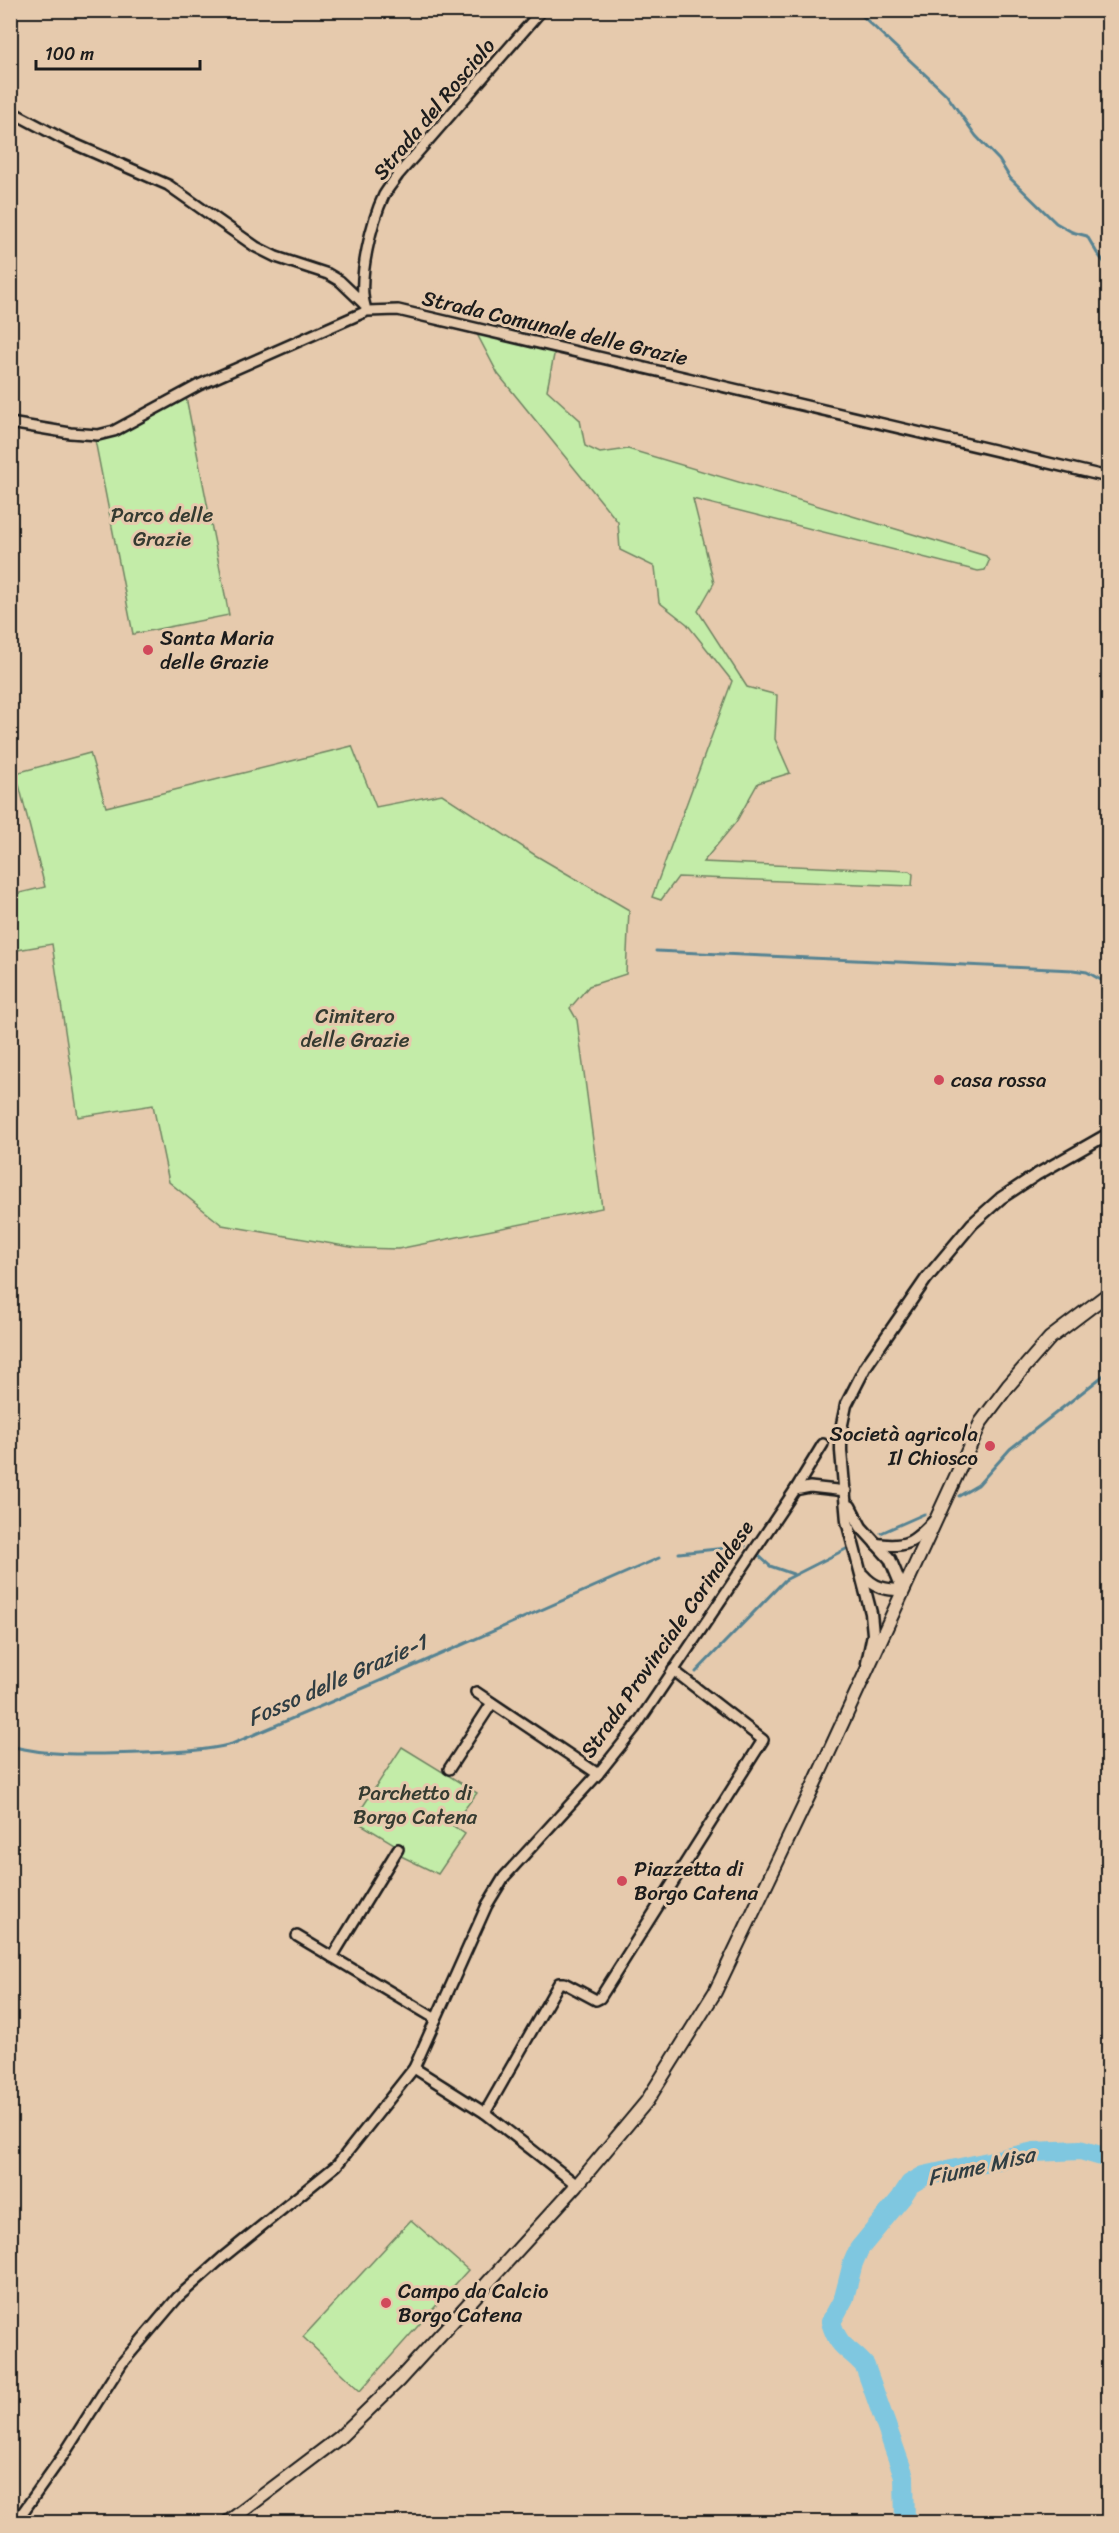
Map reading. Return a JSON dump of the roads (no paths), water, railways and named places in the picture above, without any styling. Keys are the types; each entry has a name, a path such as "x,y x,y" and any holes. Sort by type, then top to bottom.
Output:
{"main road":[{"path":"228,2523 339,2438 398,2381 577,2186 647,2101 715,1992 981,1422 1008,1386 1050,1338 1108,1294"}],"street":[{"name":"Strada del Rosciolo","path":"365,307 366,256 384,194 542,10"},
{"path":"10,111 63,139 168,185 256,247 276,257 328,274 340,281 365,307"},
{"name":"Strada Comunale delle Grazie","path":"10,423 70,434 98,435 114,431 199,385 365,307 398,310 1108,477"},
{"path":"865,1672 873,1634 871,1613 847,1521 841,1451 841,1429 846,1405 866,1366 926,1279 972,1224 1001,1198 1108,1134"},
{"name":"Strada Provinciale Corinaldese","path":"16,2523 66,2451 122,2363 171,2306 222,2258 337,2165 414,2068 487,1905 504,1877 598,1774 634,1729 795,1490 823,1444"},
{"path":"795,1490 810,1486 846,1491"},
{"path":"846,1491 852,1514 890,1559 903,1590 888,1590 871,1584 861,1572"},
{"path":"876,1544 894,1546 915,1540 938,1518"},
{"path":"485,2113 559,1983 564,1983 596,2000 600,1998 763,1740 673,1670"},
{"path":"476,1692 598,1774"},
{"path":"449,1770 492,1703"},
{"path":"332,1957 398,1850"},
{"path":"297,1936 436,2019"},
{"path":"414,2068 485,2113 577,2186"}],"waterway":[{"path":"856,10 946,94 976,136 999,160 1010,178 1056,223 1072,232 1087,236 1108,267"},
{"path":"656,951 1073,970 1087,972 1108,984"},
{"name":"Fosso delle Grazie-1","path":"959,1496 978,1485 1010,1449 1108,1372"},
{"name":"Fosso delle Grazie-1","path":"881,1533 924,1514"},
{"name":"Fosso delle Grazie-1","path":"679,1553 745,1546"},
{"path":"696,1672 785,1580 850,1547"},
{"name":"Fosso delle Grazie-1","path":"757,1554 770,1566 793,1574"},
{"name":"Fosso delle Grazie-1","path":"10,1746 42,1752 91,1754 186,1751 232,1744 659,1558"},
{"name":"Fiume Misa","path":"905,2522 904,2476 865,2366 837,2338 831,2322 844,2298 859,2249 910,2184 924,2176 1034,2152 1080,2150 1108,2158"}],"place":[{"name":"Santa Maria delle Grazie","path":"148,650"},
{"name":"casa rossa","path":"939,1080"},
{"name":"Società agricola Il Chiosco","path":"990,1446"},
{"name":"Piazzetta di Borgo Catena","path":"622,1881"},
{"name":"Campo da Calcio Borgo Catena","path":"386,2303"}],"park label":[{"name":"Parco delle Grazie","path":"162,527"},
{"name":"Cimitero delle Grazie","path":"355,1028"},
{"name":"Parchetto di Borgo Catena","path":"415,1805"}]}
